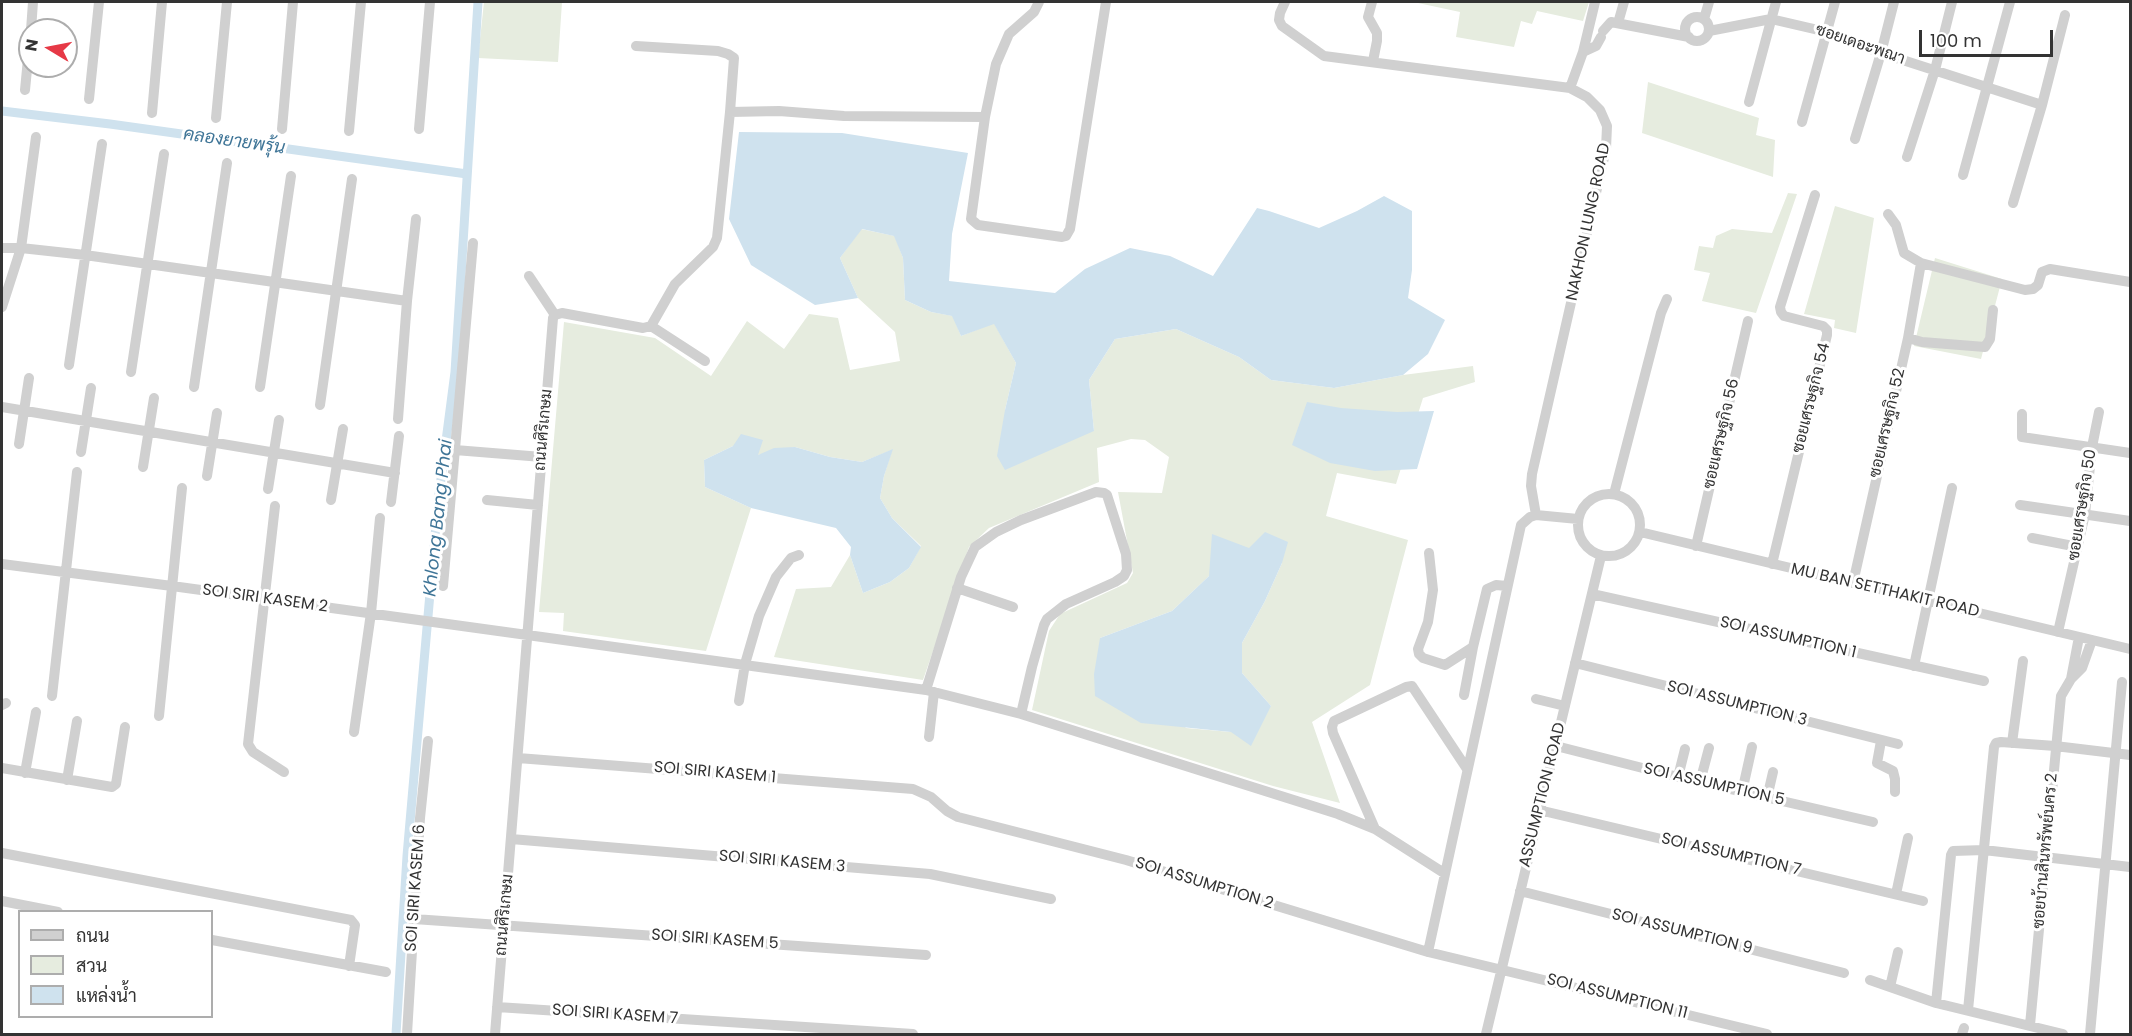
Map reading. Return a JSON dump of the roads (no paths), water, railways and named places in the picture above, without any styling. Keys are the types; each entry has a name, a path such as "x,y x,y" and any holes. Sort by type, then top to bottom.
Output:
{"street":[{"path":"32,18 33,2"},
{"path":"89,99 99,2"},
{"path":"152,113 162,2"},
{"path":"216,118 227,2"},
{"path":"282,129 293,2"},
{"path":"349,131 360,2"},
{"path":"417,2 430,2 419,129"},
{"path":"1039,2 1034,12 1010,34 1004,43 993,76 970,214 973,223 995,228 1066,236 1070,229 1081,168 1106,2"},
{"name":"NAKHON LUNG ROAD","path":"1285,2 1279,20 1282,26 1317,52 1332,57 1570,88 1587,97 1600,110 1607,126 1608,137 1532,474 1531,486 1536,515"},
{"path":"1372,2 1368,14 1377,33 1373,61"},
{"path":"1570,88 1595,2"},
{"path":"1582,52 1596,46 1611,22 1618,23 1624,2"},
{"path":"1704,20 1709,2"},
{"path":"1749,102 1776,2"},
{"path":"1802,122 1834,2"},
{"path":"1855,139 1894,2"},
{"path":"1907,157 1935,70 1952,2"},
{"path":"1963,175 2010,2"},
{"path":"2013,203 2042,105 2065,15"},
{"path":"1689,37 1686,26 1690,20 1697,17 1708,24 1709,31"},
{"name":"ซอยเดอะพณา","path":"1618,23 1700,41 1709,31 1771,19 1827,32 1881,53 2042,105"},
{"path":"529,276 555,315 562,313 643,328 651,326 675,284 712,247 717,238 734,58 717,51 636,46"},
{"path":"25,90 26,78"},
{"path":"730,112 779,111 844,116 985,117"},
{"path":"2,307 21,248 36,137"},
{"path":"69,365 102,144"},
{"path":"131,372 164,154"},
{"path":"194,387 227,163"},
{"path":"260,387 291,176"},
{"path":"320,405 352,179"},
{"name":"ซอยเศรษฐกิจ 54","path":"1772,564 1827,335 1827,330 1823,327 1784,316 1780,312 1815,195"},
{"path":"1888,214 1896,225 1905,254 1921,263 2025,290 2033,289 2038,285 2042,272 2050,269 2130,282"},
{"path":"398,419 416,219"},
{"path":"443,586 473,243"},
{"path":"2,248 85,255 407,301"},
{"name":"ซอยเศรษฐกิจ 52","path":"1853,583 1908,338 1921,263"},
{"path":"1614,494 1661,313 1667,299"},
{"path":"1908,338 1922,342 1985,347 1990,339 1993,310"},
{"name":"ถนนศิริเกษม","path":"495,1035 555,315"},
{"name":"ซอยเศรษฐกิจ 56","path":"1696,546 1748,321"},
{"path":"651,326 705,361"},
{"path":"19,444 29,378"},
{"path":"81,452 91,388"},
{"path":"143,467 154,398"},
{"path":"2,407 395,472"},
{"name":"ซอยเศรษฐกิจ 50","path":"2058,632 2085,514 2092,447 2099,412"},
{"path":"207,476 217,413"},
{"path":"2022,414 2022,437 2130,453"},
{"path":"268,489 279,420"},
{"path":"331,500 343,429"},
{"path":"392,502 399,436"},
{"path":"455,450 542,457"},
{"path":"52,696 78,472"},
{"path":"159,716 182,488"},
{"path":"1914,666 1952,488"},
{"path":"929,737 930,691 957,588 969,556 982,540 1021,520 1096,492 1107,495 1126,555 1127,570 1124,576 1115,582 1066,604 1047,619 1021,714"},
{"path":"1603,494 1614,494 1627,499 1636,509 1640,532 1633,546 1623,553 1601,556 1589,549 1581,540 1578,519 1583,506 1592,498 1603,494"},
{"path":"487,500 538,505"},
{"path":"2020,505 2130,521"},
{"path":"275,506 248,744 252,752 284,772"},
{"path":"1428,951 1521,525 1536,515 1578,519"},
{"path":"354,732 371,613 380,518"},
{"name":"MU BAN SETTHAKIT ROAD","path":"1640,532 2130,649"},
{"path":"2032,538 2078,547"},
{"path":"1429,553 1432,599 1428,622 1419,644 1419,654 1445,665 1473,647"},
{"path":"739,701 745,664 759,616 776,577 791,558 799,555"},
{"name":"ASSUMPTION ROAD","path":"1486,1035 1601,556"},
{"name":"SOI SIRI KASEM 2","path":"2,564 172,585 930,691 1021,714 1327,810 1375,829 1444,873"},
{"path":"1464,695 1484,595 1487,589 1496,585 1507,586"},
{"path":"957,588 1013,607"},
{"name":"SOI ASSUMPTION 1","path":"1592,594 1984,681"},
{"name":"ซอยบ้านสินทรัพย์นคร 2","path":"2030,1025 2061,696 2070,679 2079,637"},
{"name":"ซอยบ้านสินทรัพย์นคร 2","path":"2070,679 2082,668 2092,640"},
{"path":"2012,743 2024,661"},
{"name":"SOI ASSUMPTION 3","path":"1575,663 1898,744"},
{"path":"2090,1035 2122,682"},
{"path":"1375,829 1333,733 1334,721 1412,686 1467,769"},
{"path":"1536,699 1565,706"},
{"path":"25,772 36,712"},
{"path":"67,780 77,721"},
{"path":"2,768 107,788 112,787 116,784 125,727"},
{"name":"SOI SIRI KASEM 6","path":"407,1035 428,741"},
{"path":"1881,741 1877,763 1893,771 1894,792"},
{"path":"1968,1010 1994,747 2001,742 2130,755"},
{"name":"SOI ASSUMPTION 5","path":"1556,746 1873,822"},
{"path":"1742,792 1752,747"},
{"path":"1678,777 1685,748"},
{"path":"1700,782 1709,748"},
{"name":"SOI SIRI KASEM 1","path":"518,758 913,789"},
{"path":"1767,798 1773,772"},
{"name":"SOI ASSUMPTION 2","path":"913,789 932,797 947,811 958,817 1126,860 1428,951 1501,969"},
{"name":"SOI ASSUMPTION 7","path":"1539,810 1923,901"},
{"path":"1896,894 1908,838"},
{"name":"SOI SIRI KASEM 3","path":"511,839 930,874 1051,899"},
{"path":"1936,1003 1953,851 1958,849 1984,850 2130,867"},
{"path":"2,853 351,920 354,925 349,966"},
{"name":"SOI ASSUMPTION 9","path":"1520,891 1844,973"},
{"path":"2,901 48,910"},
{"name":"SOI SIRI KASEM 5","path":"414,919 926,955"},
{"path":"213,940 386,972"},
{"path":"1890,987 1898,952"},
{"name":"SOI ASSUMPTION 11","path":"1501,969 1767,1035"},
{"path":"1870,980 1936,1003 2030,1025 2062,1035"},
{"name":"SOI SIRI KASEM 7","path":"498,1007 913,1035"}],"water":[{"path":"739,132 842,133 968,153 952,234 949,281 1055,293 1085,269 1130,248 1170,256 1213,276 1257,208 1319,228 1384,196 1412,211 1412,270 1408,298 1445,320 1428,354 1403,375 1334,388 1271,380 1239,357 1176,329 1115,339 1089,380 1094,431 1005,470 997,456 1016,363 994,324 961,336 952,316 931,312 905,300 903,258 894,236 862,229 840,258 858,298 815,305 751,265 729,219"},
{"path":"1307,402 1341,408 1397,412 1434,411 1417,469 1375,471 1330,463 1292,445"},
{"path":"741,434 763,440 758,455 774,448 795,447 830,457 862,462 893,449 880,498 892,518 921,547 909,568 890,582 863,593 850,555 851,547 836,528 751,508 705,487 704,460 733,446"},
{"path":"1265,532 1288,542 1282,563 1265,601 1242,643 1242,673 1271,706 1251,746 1231,732 1141,723 1095,696 1094,674 1100,638 1172,611 1209,576 1212,534 1249,548"}],"waterway":[{"name":"Khlong Bang Phai","path":"396,1034 407,856 438,502 455,372 478,2"},
{"name":"คลองยายพรุ้น","path":"2,111 467,174"}]}
